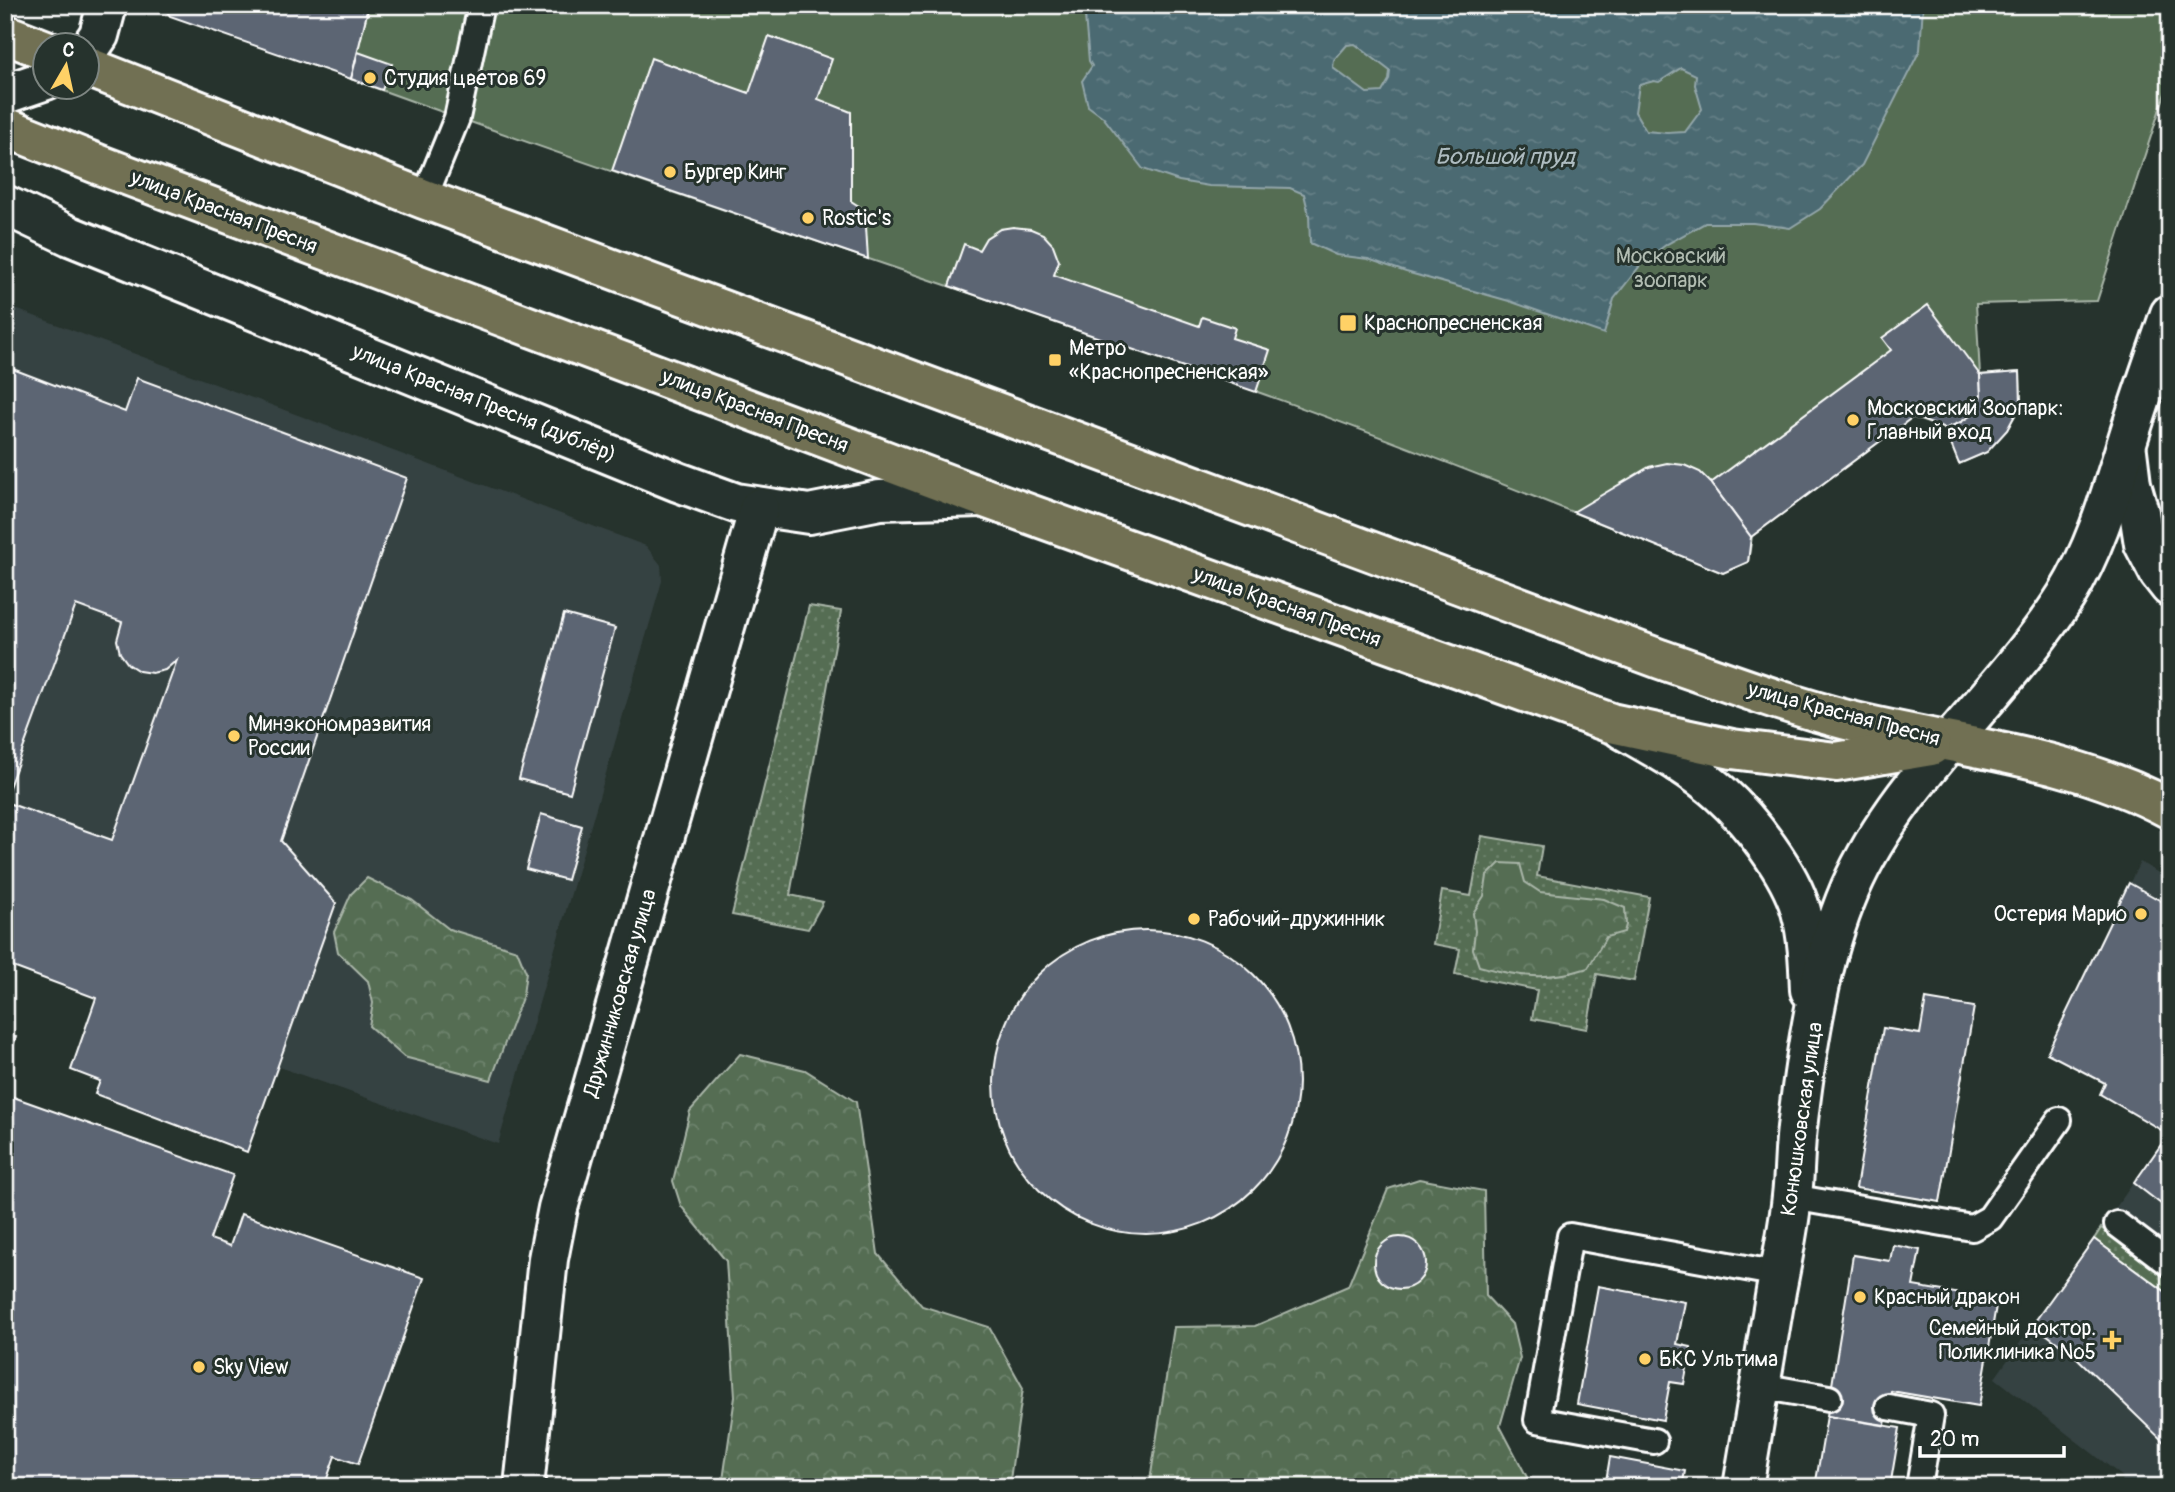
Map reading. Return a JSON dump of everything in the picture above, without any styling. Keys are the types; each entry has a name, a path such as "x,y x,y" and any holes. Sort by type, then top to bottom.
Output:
{"main road":[{"path":"5,34 32,45"},
{"name":"улица Красная Пресня","path":"102,72 424,199 1660,659 1846,719 1950,742"},
{"name":"улица Красная Пресня","path":"5,127 982,497 1611,723 1732,749 1836,762 1950,742"},
{"path":"1950,742 2033,759 2097,777 2170,809"}],"street":[{"path":"100,32 107,5"},
{"path":"5,94 32,85"},
{"name":"улица Красная Пресня (дублёр)","path":"5,205 70,236 736,503 809,514 880,500 982,497"},
{"name":"Конюшковская улица","path":"1743,1487 1792,1197 1797,1121 1812,1031 1839,917 1852,885 1877,840 1900,807 2066,596 2107,508 2170,314"},
{"path":"2126,444 2130,484 2139,512 2144,544 2158,573 2170,587"},
{"name":"Дружинниковская улица","path":"524,1487 548,1259 558,1208 759,508"},
{"path":"1611,723 1672,758 1721,794 1770,849 1788,877 1801,911 1809,959 1812,1031"}],"lane":[{"path":"424,199 457,118 481,5"},
{"path":"1792,1197 1972,1228 1990,1218 2059,1121"},
{"path":"2117,1224 2170,1265"},
{"path":"1654,1441 1537,1420 1570,1236 1779,1274"},
{"path":"1760,1386 1829,1398"},
{"path":"1888,1407 1931,1415 1919,1487"}],"shaded area":[{"path":"5,305 646,546 661,565 662,581 498,1144 279,1067 247,1152 95,1094 100,1081 96,998 5,964"},
{"path":"2140,862 2170,880 2170,1487 2121,1487 2123,1477 1995,1378 2168,1134 2105,1083 2047,1053"}],"green space":[{"name":"Московский зоопарк","path":"369,5 2170,5 2170,78 2097,301 1976,304 1980,375 2020,372 2021,404 2007,430 1987,452 1959,464 1945,429 1912,417 1752,536 1748,562 1723,573 1488,478 1311,411 575,159 351,79"},
{"path":"809,606 841,611 790,895 823,902 808,929 732,915"},
{"path":"1482,836 1542,846 1537,876 1649,897 1634,981 1597,974 1587,1029 1532,1019 1537,990 1455,974 1460,949 1433,944 1442,891 1471,896"},
{"path":"1500,863 1520,864 1525,882 1540,892 1604,899 1625,908 1624,932 1606,937 1588,968 1573,972 1533,976 1479,966 1473,949 1473,913 1484,896 1487,876"},
{"path":"367,878 412,900 449,929 517,950 526,972 523,995 491,1080 404,1057 369,1026 373,1003 368,981 338,952 334,932 351,894"},
{"path":"740,1054 805,1070 856,1102 878,1254 922,1306 989,1327 1023,1388 1009,1487 722,1487 735,1397 726,1261 681,1206 673,1181 690,1111"},
{"path":"1419,1179 1484,1191 1486,1296 1512,1324 1520,1358 1500,1426 1530,1483 1529,1487 1149,1487 1174,1327 1255,1326 1348,1286 1388,1189"},
{"path":"2101,1228 2170,1278 2170,1295 2094,1239"}],"water":[{"name":"Большой пруд","path":"1084,5 1923,5 1920,50 1862,165 1820,209 1790,228 1753,223 1705,223 1667,244 1643,262 1614,299 1604,334 1509,301 1368,259 1336,255 1310,243 1309,215 1304,194 1290,188 1209,186 1179,181 1143,169 1103,117 1088,106 1082,81 1092,66 1089,61","holes":["1355,44 1390,71 1389,80 1382,92 1367,93 1333,68 1334,60 1347,45","1681,68 1696,75 1695,85 1702,109 1685,132 1646,131 1635,112 1639,85 1659,82"]}],"building":[{"path":"162,5 369,5 351,79 170,16"},
{"path":"769,36 832,59 818,99 851,112 851,201 865,210 868,259 612,171 651,58 749,93"},
{"path":"358,52 392,64 382,90 351,79"},
{"path":"1000,229 1031,229 1043,234 1053,245 1059,261 1054,275 1199,326 1202,317 1235,328 1232,338 1270,350 1256,392 949,286 964,244 979,250 986,238"},
{"name":"Московский Зоопарк: Главный вход","path":"1928,305 1980,375 1981,395 1974,413 1945,429 1913,417 1751,537 1711,483 1891,350 1882,338"},
{"name":"Минэкономразвития России","path":"5,366 125,412 137,378 407,478 281,841 336,903 247,1152 95,1094 100,1081 71,1070 96,998 5,964 5,802 112,840 177,660 165,670 152,673 139,671 128,664 120,653 117,640 122,622 76,605 5,798"},
{"path":"2020,372 2021,404 2007,430 1987,452 1959,464 1945,429 1974,413 1981,395 1980,375"},
{"path":"1667,463 1684,465 1700,472 1711,483 1751,537 1748,562 1723,573 1573,512 1649,467"},
{"path":"564,614 615,628 570,793 519,779"},
{"path":"541,814 582,826 567,880 526,869"},
{"path":"2129,883 2170,906 2168,1134 2100,1094 2105,1083 2047,1053"},
{"path":"1146,930 1176,933 1204,942 1230,956 1253,975 1272,998 1286,1024 1295,1052 1298,1082 1295,1112 1286,1140 1272,1166 1253,1189 1230,1208 1204,1222 1176,1231 1146,1234 1116,1231 1088,1222 1062,1208 1039,1189 1020,1166 1006,1140 997,1112 994,1082 997,1052 1006,1024 1020,998 1039,975 1062,956 1088,942 1116,933"},
{"path":"1926,999 1974,1007 1940,1202 1856,1188 1883,1028 1920,1034"},
{"path":"5,1033 16,1037 5,1069"},
{"name":"Sky View","path":"5,1094 233,1175 210,1239 230,1246 241,1214 424,1278 358,1464 335,1456 324,1487 5,1487"},
{"path":"2170,1132 2170,1211 2134,1183"},
{"path":"1400,1237 1410,1239 1418,1245 1424,1253 1424,1273 1418,1281 1410,1287 1400,1289 1390,1287 1382,1281 1376,1273 1374,1263 1376,1253 1382,1245 1390,1239"},
{"name":"Семейный доктор. Поликлиника №5","path":"2094,1239 2170,1295 2170,1448 2076,1357 2033,1324"},
{"path":"1893,1245 1920,1250 1913,1286 1997,1300 1979,1406 1891,1391 1885,1425 1827,1416 1853,1255 1890,1261"},
{"path":"1598,1286 1685,1302 1677,1344 1691,1347 1684,1384 1670,1382 1663,1420 1577,1404"},
{"path":"1827,1416 1900,1428 1890,1487 1815,1487"},
{"path":"1610,1457 1685,1471 1682,1487 1605,1487"}],"place":[{"name":"Студия цветов 69","path":"370,78"},
{"name":"Бургер Кинг","path":"670,172"},
{"name":"Rostic's","path":"808,218"},
{"name":"Краснопресненская","path":"1348,323"},
{"name":"Метро «Краснопресненская»","path":"1055,360"},
{"name":"Московский Зоопарк: Главный вход","path":"1853,420"},
{"name":"Минэкономразвития России","path":"234,736"},
{"name":"Остерия Марио","path":"2141,914"},
{"name":"Рабочий-дружинник","path":"1194,919"},
{"name":"Красный дракон","path":"1860,1297"},
{"name":"Семейный доктор. Поликлиника №5","path":"2112,1340"},
{"name":"БКС Ультима","path":"1645,1359"},
{"name":"Sky View","path":"199,1367"}]}
